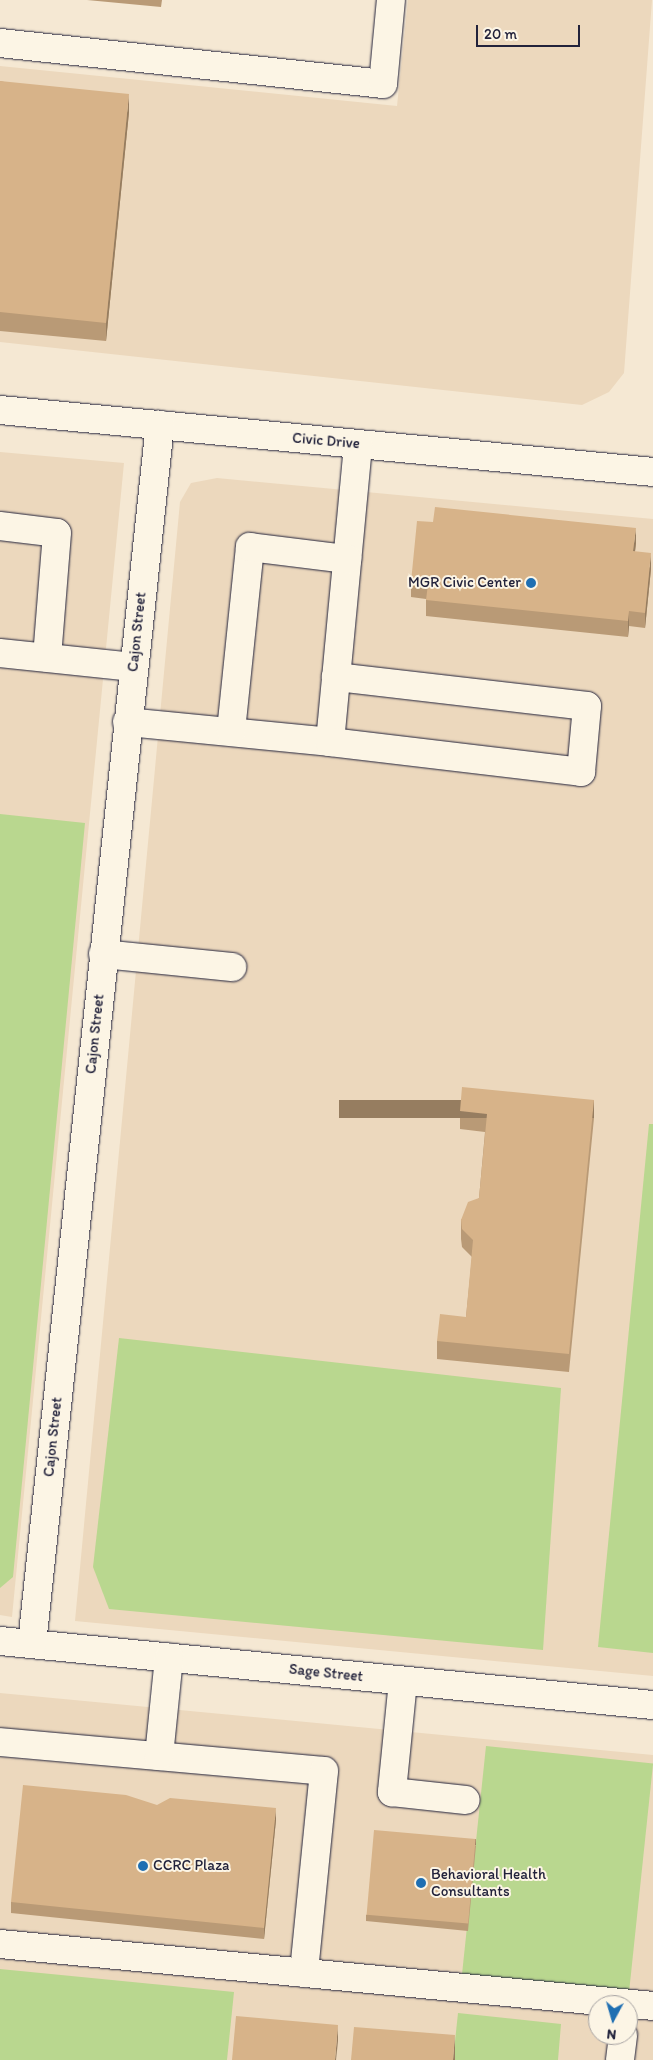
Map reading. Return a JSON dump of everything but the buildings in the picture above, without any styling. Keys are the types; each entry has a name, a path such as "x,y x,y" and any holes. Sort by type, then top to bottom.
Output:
{"street":[{"path":"0,43 383,84 391,0"},
{"name":"Civic Drive","path":"0,410 653,472"},
{"name":"Cajon Street","path":"32,1644 127,722 160,425"},
{"path":"330,742 358,444"},
{"path":"0,526 57,533 47,658"},
{"path":"230,732 250,547 347,559"},
{"path":"0,653 134,667"},
{"path":"127,722 330,742 581,772 587,706 336,677"},
{"path":"103,954 232,967"},
{"name":"Sage Street","path":"0,1641 653,1705"},
{"path":"159,1756 169,1658"},
{"path":"403,1681 392,1792 466,1800"},
{"path":"0,1742 324,1771 304,1973"},
{"path":"0,1944 588,2000"},
{"path":"638,2005 653,2006"},
{"path":"620,2060 622,2045"}],"shaded area":[{"path":"408,0 652,0 624,373 609,392 582,405 0,342 0,66 397,106"},
{"path":"0,452 124,463 12,1617 0,1615"},
{"path":"217,478 653,519 653,1676 75,1621 180,502 191,483"},
{"path":"0,1693 653,1755 653,2060 0,2060"}],"green space":[{"path":"0,814 85,823 13,1577 0,1588"},
{"path":"649,1124 653,1124 653,1653 598,1647"},
{"path":"119,1338 561,1388 543,1650 109,1609 93,1567"},
{"path":"486,1746 653,1764 629,1995 462,1978"},
{"path":"0,1969 234,1992 227,2060 0,2060"},
{"path":"458,2013 561,2024 558,2060 453,2060"}],"place":[{"name":"MGR Civic Center","path":"531,583"},
{"name":"CCRC Plaza","path":"143,1866"},
{"name":"Behavioral Health Consultants","path":"421,1883"}]}
